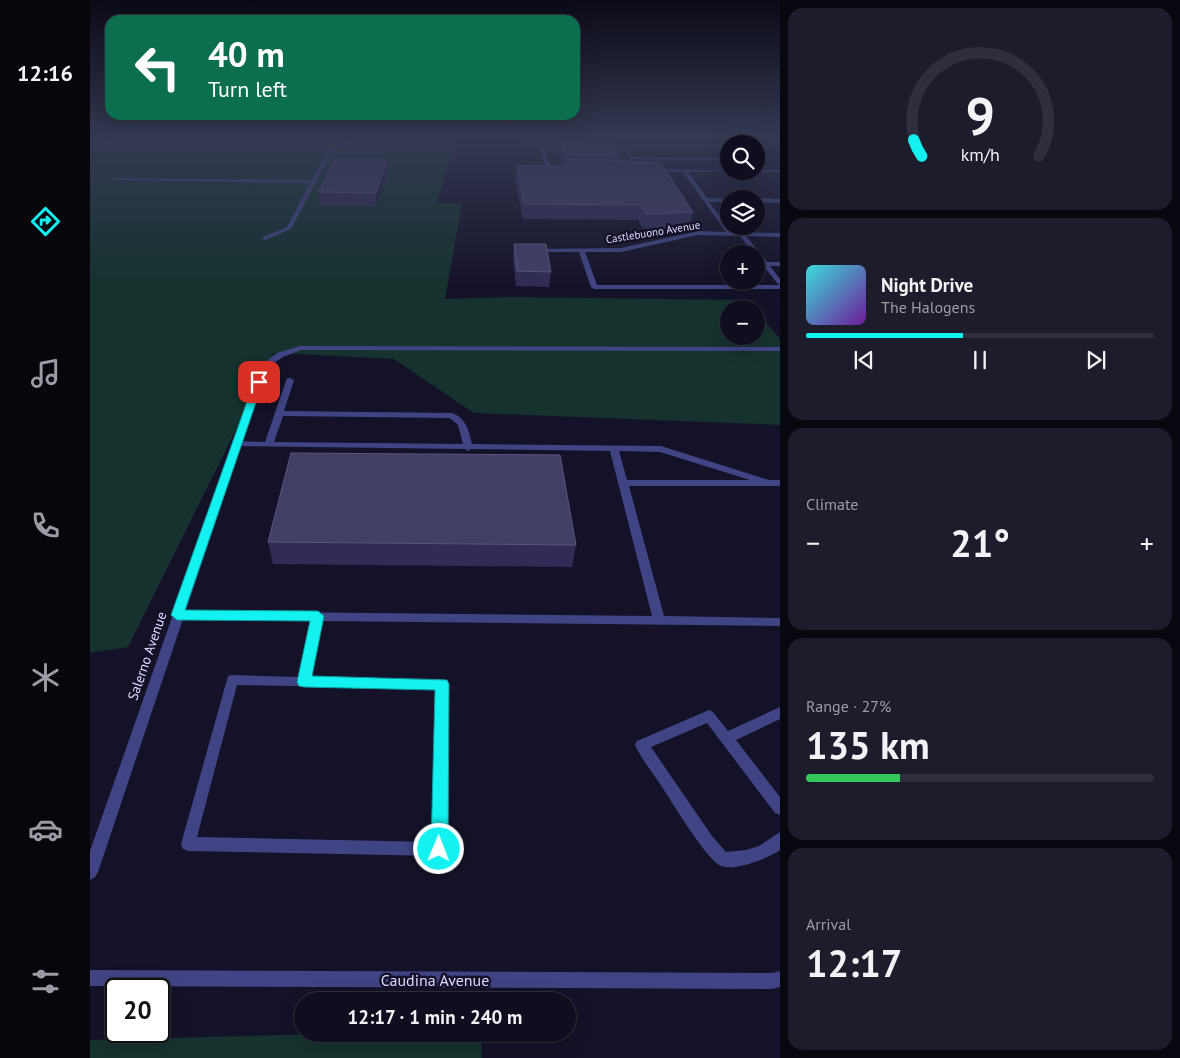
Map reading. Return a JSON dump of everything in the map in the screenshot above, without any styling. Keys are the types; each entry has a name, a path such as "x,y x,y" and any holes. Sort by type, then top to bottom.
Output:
{"street":[{"path":"265,238 289,228 312,185"},
{"path":"696,185 720,219"},
{"path":"707,200 720,200"},
{"path":"765,200 780,201"},
{"name":"Castlebuono Avenue","path":"529,252 621,250 698,233 720,234"},
{"path":"743,235 750,245"},
{"name":"Castlebuono Avenue","path":"765,235 780,235"},
{"path":"582,251 594,287 780,287"},
{"path":"765,264 780,264"},
{"path":"765,264 780,283"},
{"name":"Salerno Avenue","path":"90,872 264,366 280,355 300,348 535,350 780,349"},
{"path":"269,444 290,380"},
{"path":"279,413 452,416 459,419 463,425 468,448"},
{"path":"238,444 661,449 766,482"},
{"path":"614,448 659,620"},
{"path":"624,483 780,482"},
{"path":"177,615 780,622"},
{"path":"304,682 318,616"},
{"path":"232,680 304,682 442,684 439,849 188,844 232,680"},
{"path":"727,738 780,714"},
{"path":"778,847 742,859 723,859 707,841 642,746 709,716 780,808"},
{"name":"Caudina Avenue","path":"90,978 772,981 780,979"}],"green space":[{"path":"90,185 442,185 437,203 462,204 445,299 512,297 746,300 720,300 720,345 765,345 765,322 780,339 780,425 474,413 394,359 274,353 128,647 90,653"},
{"path":"294,1035 294,1042 481,1042 482,1058 90,1058 90,1040 105,1040 105,1043 170,1043 170,1038"}],"building":[{"path":"322,185 379,185 376,193 319,192"},
{"path":"521,185 675,185 693,212 646,214 641,205 524,204"},
{"path":"514,244 546,244 551,272 517,271"},
{"path":"291,453 560,455 576,545 268,542"}],"route":[{"path":"259,382 177,615 318,616 304,682 442,684 439,849"}]}
